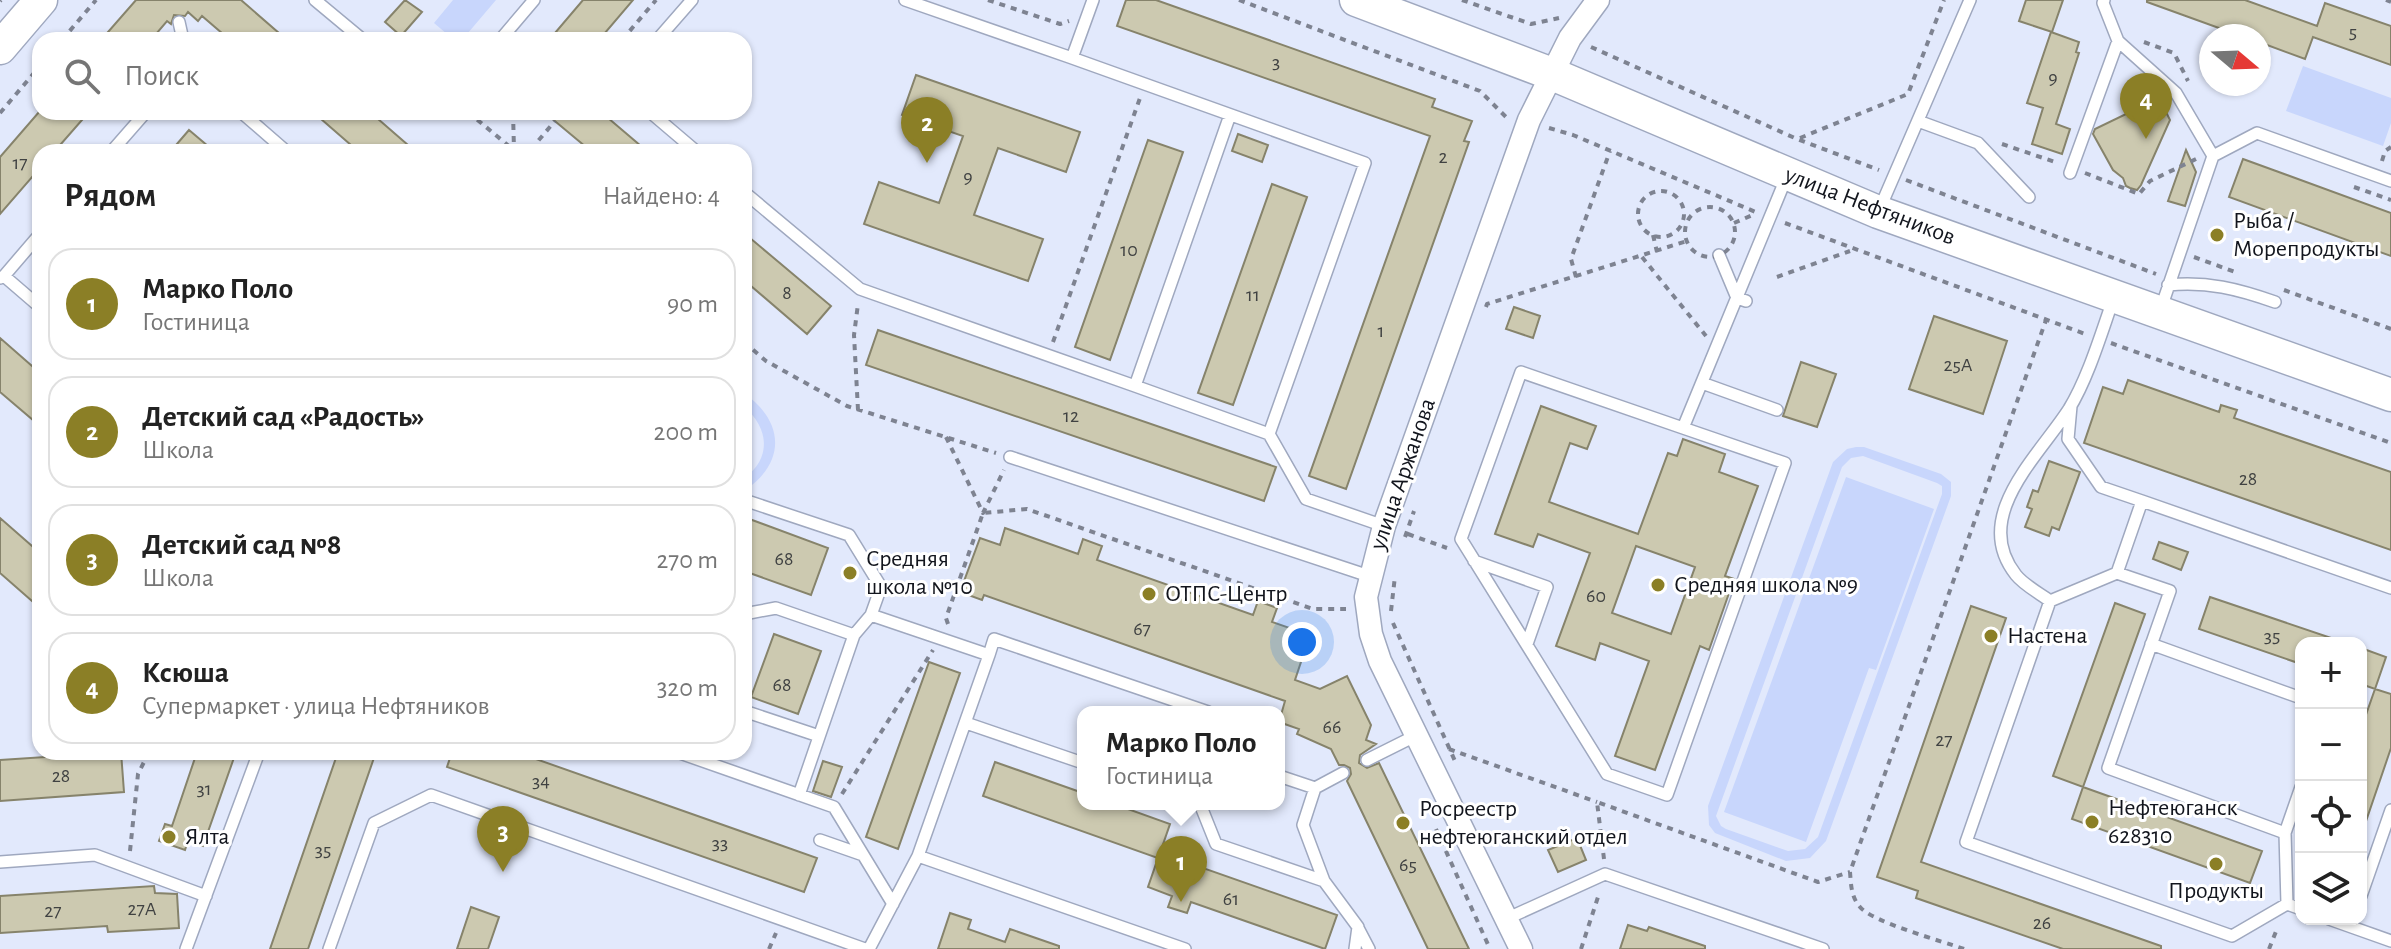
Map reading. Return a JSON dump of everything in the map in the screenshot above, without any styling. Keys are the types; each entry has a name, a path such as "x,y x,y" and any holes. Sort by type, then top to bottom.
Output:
{"main road":[{"path":"0,48 41,0"},
{"name":"улица Нефтяников","path":"1373,3 1552,74 1878,212 2115,296 2164,298 2391,395"}],"street":[{"name":"улица Аржанова","path":"1521,949 1380,661 1371,634 1366,597 1384,526 1529,120 1570,38 1598,0"}],"lane":[{"path":"315,0 353,32"},
{"path":"507,32 534,0"},
{"path":"664,32 692,0"},
{"path":"905,0 1365,163 1269,434"},
{"path":"1072,58 1093,0"},
{"path":"1878,212 1970,0"},
{"path":"2104,0 2118,41 2176,93 2213,156"},
{"path":"179,22 181,32"},
{"path":"2071,171 2118,41"},
{"path":"1135,386 1230,115"},
{"path":"118,144 139,120"},
{"path":"250,120 278,144"},
{"path":"659,120 688,144"},
{"path":"1918,121 1978,143 2029,197"},
{"path":"2164,298 2174,250 2213,156 2257,133 2391,181"},
{"path":"1683,428 1716,349 1741,300 1788,175"},
{"path":"752,199 860,289 1269,434 1306,499 1384,526"},
{"path":"32,243 2,277 32,301"},
{"path":"1719,255 1741,300"},
{"path":"2164,298 2193,282 2216,284 2275,302"},
{"path":"2050,601 2017,577 2001,551 1998,534 2000,517 2011,492 2071,405 2115,296"},
{"path":"1521,372 1683,428 1785,463 1667,795 1607,774 1461,539 1521,372"},
{"path":"1702,383 1777,410"},
{"path":"2071,405 2068,439 2101,487 2391,588"},
{"path":"1010,457 1369,576"},
{"path":"2117,573 2142,501"},
{"path":"752,503 849,535 881,587 871,615 854,635 799,795"},
{"path":"1473,558 1547,587 1527,644"},
{"path":"2285,833 2108,768 2170,591 2117,573 2050,601 1966,842 2232,936 2287,904 2295,907"},
{"path":"752,612 776,608 854,635"},
{"path":"871,615 989,655"},
{"path":"329,949 374,823 431,795 867,949 918,856 994,639 1190,706"},
{"path":"2151,644 2295,696"},
{"path":"752,714 819,736"},
{"path":"966,723 1077,761"},
{"path":"1367,760 1415,736"},
{"path":"186,949 256,760"},
{"path":"700,760 834,807 893,904"},
{"path":"1343,773 1315,788 1303,825 1324,881 1358,927 1369,949"},
{"path":"1285,778 1315,788"},
{"path":"2287,904 2285,833 2295,804"},
{"path":"1202,810 1216,844 1324,881"},
{"path":"2367,879 2391,810"},
{"path":"820,840 863,855"},
{"path":"0,862 95,855 206,896"},
{"path":"918,856 1185,949"},
{"path":"1506,919 1605,874 1823,949"},
{"path":"2356,925 2391,941"},
{"path":"1355,949 1358,927"}],"path":[{"path":"69,32 96,0"},
{"path":"629,32 656,0"},
{"path":"988,0 1060,24 1073,19"},
{"path":"1239,0 1480,91 1509,120"},
{"path":"1462,0 1531,24"},
{"path":"1797,139 1908,94 1944,0"},
{"path":"0,113 32,75"},
{"path":"1048,356 1145,84"},
{"path":"478,120 507,144"},
{"path":"513,120 515,144"},
{"path":"538,144 555,121"},
{"path":"1549,127 1853,250 2391,443"},
{"path":"2002,144 2139,194 2150,181 2190,159 2213,156"},
{"path":"1576,277 1571,259 1610,151"},
{"path":"2342,182 2391,200"},
{"path":"1653,235 1665,237 1683,223 1685,216 1681,201 1669,192 1654,191 1638,208 1640,223 1653,235 1657,252"},
{"path":"1719,209 1723,198"},
{"path":"1705,207 1719,209 1734,223 1734,240 1730,248 1719,255 1706,257 1698,254 1687,241 1685,233 1691,216 1705,207"},
{"path":"1734,223 1757,213"},
{"path":"1687,241 1642,257 1716,349"},
{"path":"1777,277 1853,250"},
{"path":"858,410 854,335 860,289"},
{"path":"1964,949 1876,917 1860,908 1851,890 1850,872 2046,320"},
{"path":"752,349 766,361 847,406 1010,457 983,513 946,437"},
{"path":"1408,534 1473,558"},
{"path":"834,807 939,638 946,618"},
{"path":"1449,749 1818,882 1850,872"},
{"path":"128,867 138,774 145,760"},
{"path":"1581,949 1605,874 1597,802"},
{"path":"1435,826 1490,949"}],"shaded area":[{"path":"453,0 496,0 469,32 445,32 434,23"},
{"path":"2303,66 2391,98 2391,123 2383,146 2286,111"},
{"path":"752,400 767,417 775,442 767,468 752,485 752,471 759,462 764,443 752,415"},
{"path":"1864,447 1941,474 1951,482 1951,496 1826,841 1810,858 1786,861 1715,833 1709,825 1708,806 1833,462 1847,449","holes":["1863,456 1942,486 1942,494 1818,837 1805,849 1788,851 1721,826 1716,816 1842,467 1851,458"]},
{"path":"1846,477 1934,509 1876,670 1869,668 1806,842 1724,812"}],"building":[{"path":"136,0 241,0 278,32 221,32 202,16 198,21 188,12 185,16 174,15 171,24 167,21 158,32 108,32"},
{"path":"405,0 422,12 404,32 396,32 385,22"},
{"path":"583,0 633,0 606,32 556,32"},
{"path":"1126,0 1156,0 1435,99 1432,107 1472,121 1464,141 1469,142 1346,489 1309,476 1430,136 1117,26"},
{"path":"2026,0 2063,0 2052,32 2019,21"},
{"path":"2245,0 2317,26 2325,3 2391,26 2391,65 2313,37 2305,59 2271,46 2271,24 2208,24 2147,2"},
{"path":"2051,32 2079,42 2076,52 2079,53 2056,124 2070,129 2062,154 2032,144 2043,108 2027,103"},
{"path":"916,75 1080,132 1066,172 998,148 974,215 1043,239 1028,281 864,224 879,182 939,203 963,136 902,115"},
{"path":"2159,98 2170,120 2137,190 2126,186 2123,178 2113,170 2093,134 2095,129"},
{"path":"32,120 82,120 61,144 32,144 32,177 0,214 0,157"},
{"path":"322,120 379,120 407,144 350,144"},
{"path":"554,120 610,120 639,144 582,144"},
{"path":"189,130 206,144 177,144"},
{"path":"1238,134 1268,145 1262,162 1232,151"},
{"path":"1148,140 1183,152 1110,360 1075,347"},
{"path":"2186,150 2196,172 2185,206 2168,201"},
{"path":"2243,159 2391,213 2391,256 2229,197"},
{"path":"1272,184 1307,197 1233,405 1198,393"},
{"path":"752,240 831,306 807,334 752,287"},
{"path":"1514,307 1540,316 1533,338 1506,329"},
{"path":"1934,316 2007,341 1983,414 1909,389"},
{"path":"878,330 1276,467 1264,501 866,365"},
{"path":"0,338 32,366 32,419 0,392"},
{"path":"1801,362 1836,374 1817,427 1783,416"},
{"path":"2128,380 2219,412 2221,405 2237,410 2234,418 2391,472 2391,550 2084,443 2103,387 2123,394"},
{"path":"1541,406 1596,426 1587,449 1570,443 1549,502 1638,534 1668,453 1677,456 1683,439 1725,454 1719,472 1758,486 1725,576 1734,579 1709,650 1700,646 1655,770 1615,756 1649,661 1600,643 1595,660 1556,646 1590,553 1538,534 1533,547 1495,534","holes":["1636,546 1695,567 1671,634 1612,613"]},
{"path":"2049,461 2080,472 2059,530 2052,527 2049,536 2025,527 2032,509 2027,507 2033,490 2038,492"},
{"path":"0,518 32,546 32,601 0,573"},
{"path":"752,520 828,548 811,595 752,574"},
{"path":"1005,528 1078,554 1083,539 1102,546 1097,560 1253,615 1258,601 1277,608 1272,622 1310,635 1295,680 1320,689 1347,676 1371,725 1366,740 1376,744 1360,755 1359,763 1367,768 1379,763 1469,949 1428,949 1347,781 1350,768 1339,765 1331,749 1297,734 1299,729 1285,724 1285,701 984,595 982,600 960,592 980,538 1000,545"},
{"path":"2159,542 2188,552 2181,570 2153,559"},
{"path":"2210,597 2328,637 2295,637 2295,662 2199,629"},
{"path":"2115,603 2145,614 2083,787 2053,776"},
{"path":"1971,606 2006,618 1921,862 2161,946 2161,949 2063,949 1916,898 1918,891 1877,877"},
{"path":"774,634 821,651 798,714 752,697"},
{"path":"2367,650 2386,657 2375,689 2367,686"},
{"path":"929,662 960,673 898,849 866,837"},
{"path":"2375,689 2391,694 2391,748 2367,818 2367,781 2367,712"},
{"path":"0,760 122,760 124,792 0,801"},
{"path":"194,760 233,760 203,846 188,841 185,850 159,841 165,824 172,826"},
{"path":"335,760 373,760 308,949 270,949"},
{"path":"449,760 539,760 817,858 804,892 447,767"},
{"path":"823,761 842,767 831,797 813,791"},
{"path":"995,762 1077,791 1077,810 1131,810 1170,824 1160,853 1337,915 1325,949 1191,902 1187,913 1168,907 1172,896 1148,887 1158,858 983,796"},
{"path":"2083,787 2262,851 2250,883 2072,819"},
{"path":"1577,838 1586,860 1558,872 1548,850"},
{"path":"154,886 155,893 177,894 179,928 108,932 107,926 0,933 0,896"},
{"path":"471,907 499,917 488,949 457,949"},
{"path":"950,913 971,920 968,929 1005,942 1010,929 1059,946 1059,949 938,949"},
{"path":"1628,925 1647,931 1649,927 1705,946 1705,949 1620,949"}],"place":[{"name":"Ксюша","path":"2146,139"},
{"name":"Детский сад «Радость»","path":"927,163"},
{"name":"Рыба / Морепродукты","path":"2217,235"},
{"name":"Средняя школа №10","path":"850,573"},
{"name":"Средняя школа №9","path":"1658,585"},
{"name":"ОТПС-Центр","path":"1149,594"},
{"name":"Настена","path":"1991,636"},
{"name":"Нефтеюганск 628310","path":"2092,822"},
{"name":"Росреестр нефтеюганский отдел","path":"1403,823"},
{"name":"Ялта","path":"169,837"},
{"name":"Продукты","path":"2216,864"},
{"name":"Детский сад №8","path":"503,872"},
{"name":"Марко Поло","path":"1181,902"}]}
